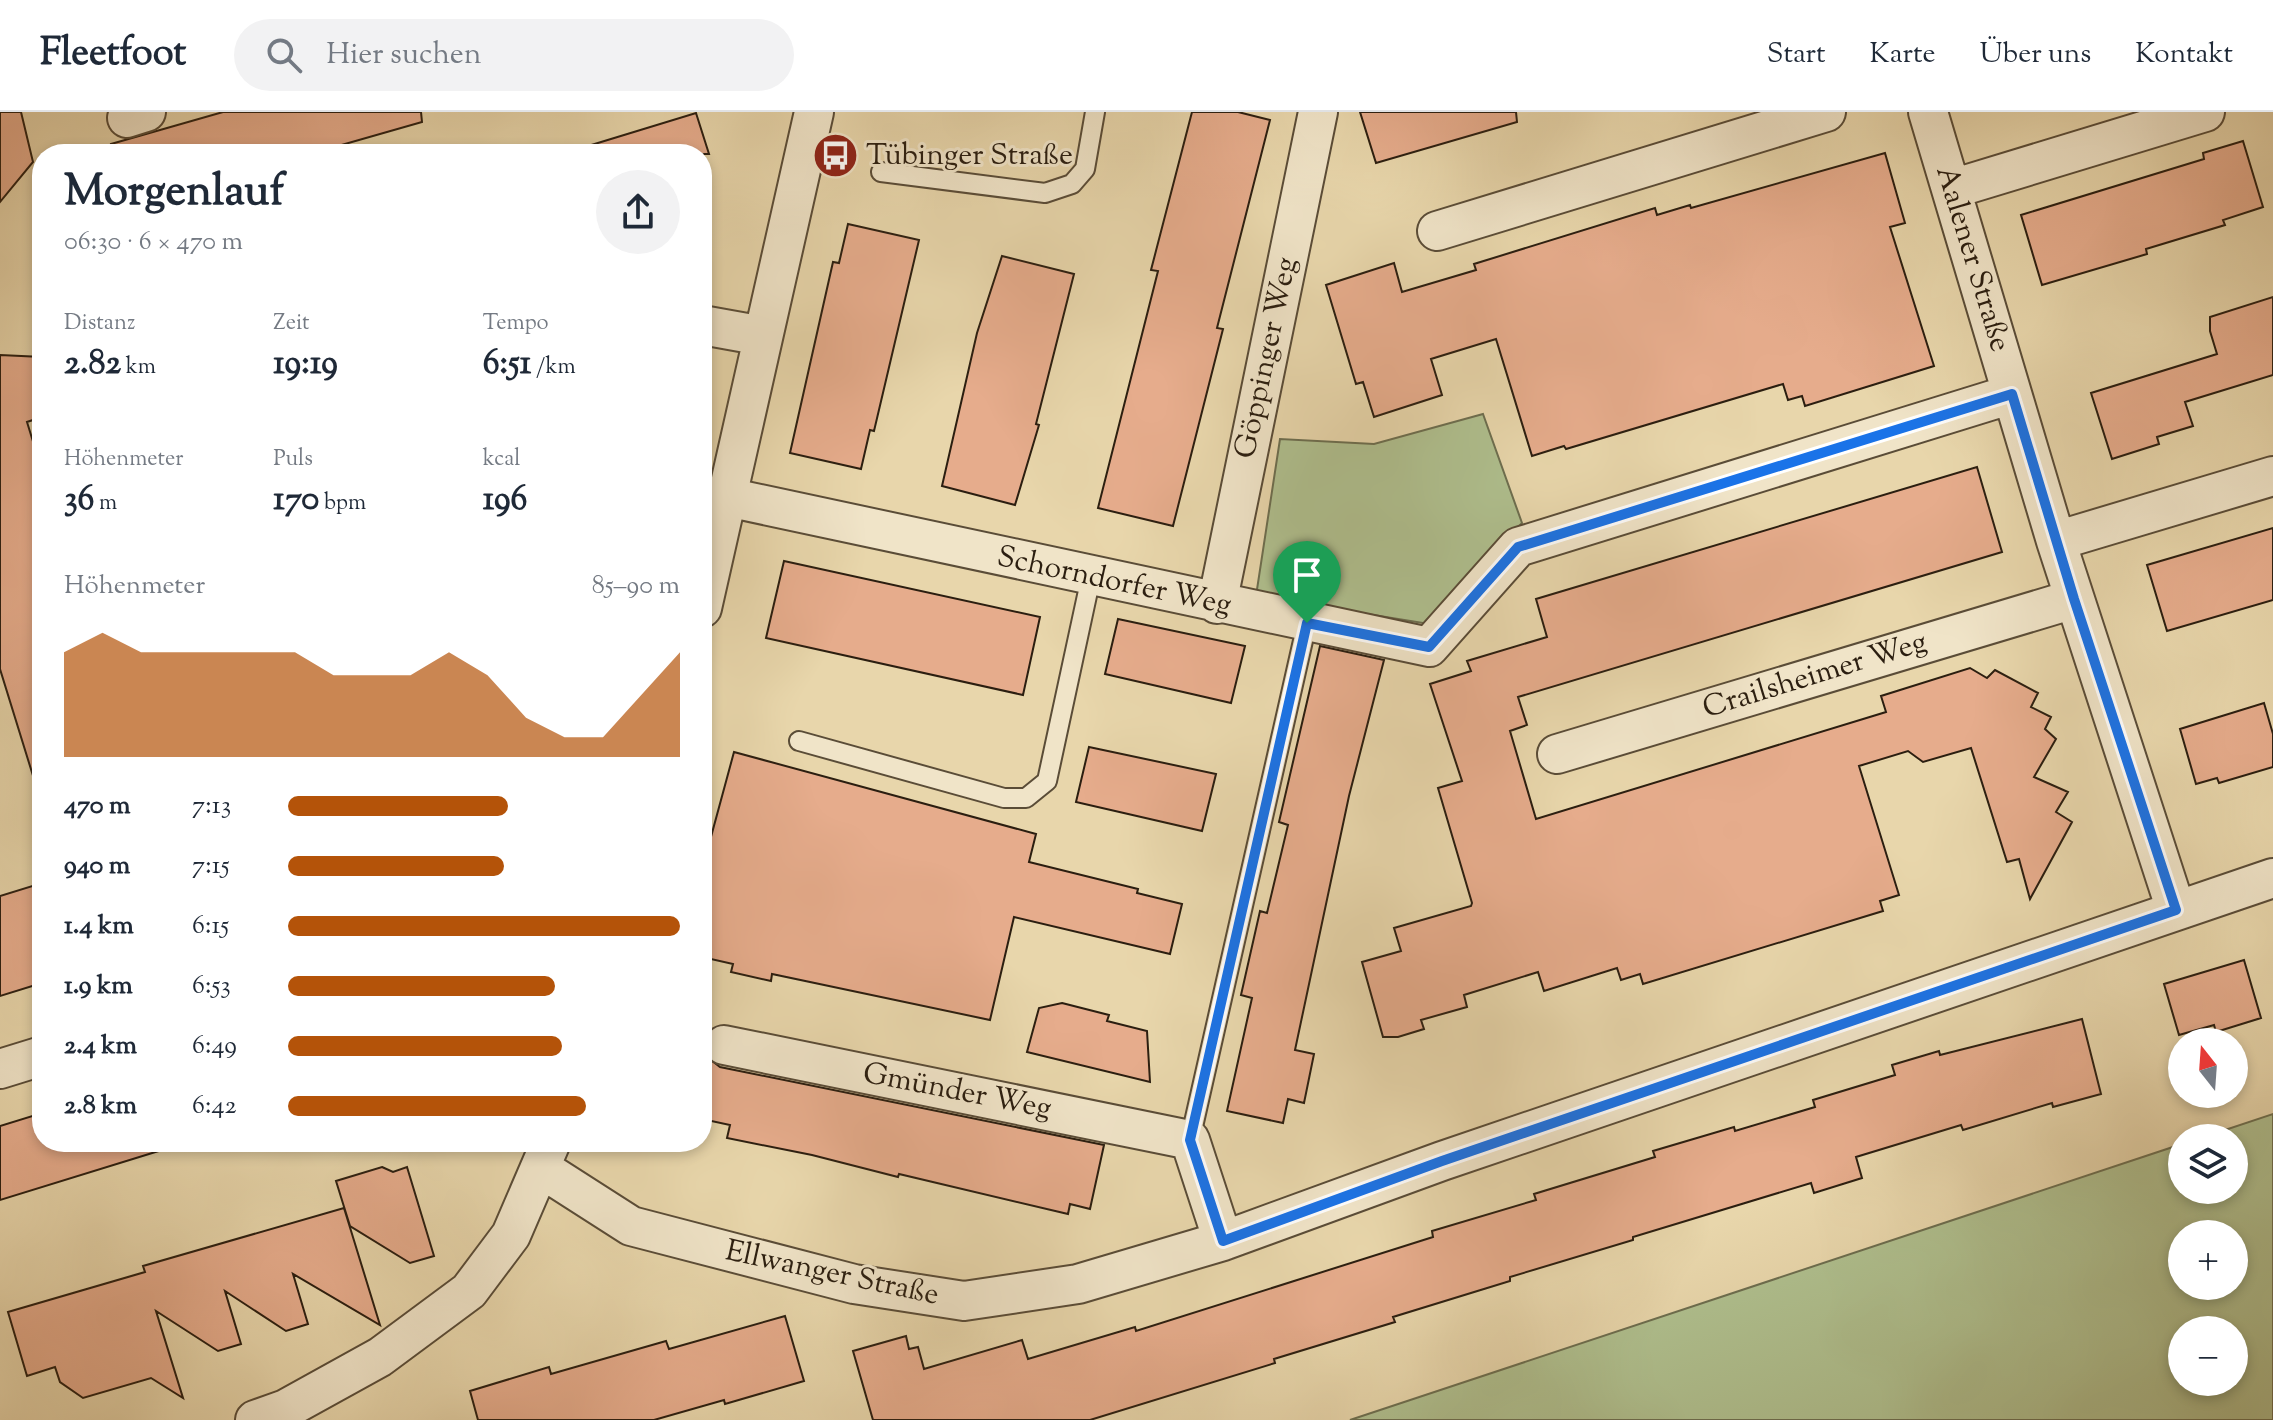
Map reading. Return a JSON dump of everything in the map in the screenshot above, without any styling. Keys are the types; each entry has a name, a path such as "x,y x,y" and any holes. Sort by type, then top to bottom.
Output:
{"street":[{"path":"712,564 814,112"},
{"name":"Göppinger Weg","path":"1217,604 1318,112"},
{"path":"1437,231 1826,112"},
{"name":"Aalener Straße","path":"1928,112 2074,599 2176,910"},
{"path":"1952,189 2205,112"},
{"path":"712,327 763,336"},
{"name":"Schorndorfer Weg","path":"727,497 1429,647 1518,547 2012,394"},
{"path":"2056,541 2273,476"},
{"name":"Crailsheimer Weg","path":"1557,754 2074,599"},
{"name":"Ellwanger Straße","path":"546,1156 631,1226 854,1284 964,1301 1078,1284 1223,1241 1457,1156 2273,878"},
{"name":"Gmünder Weg","path":"724,1045 1190,1140"},
{"path":"0,1069 32,1059"},
{"path":"1190,1140 1223,1241"},
{"path":"255,1420 286,1409 380,1357 469,1291 511,1235 546,1156"}],"lane":[{"path":"881,172 1045,193 1072,184 1085,169 1095,112"},
{"path":"799,741 1004,798 1026,798 1047,781 1091,577"},
{"path":"1190,1140 1307,623"}],"green space":[{"path":"1483,414 1522,523 1429,624 1256,596 1280,439 1374,444"},
{"path":"2273,1114 2273,1420 1350,1420 2168,1149 2168,1204 2248,1204 2248,1124 2243,1124"}],"building":[{"path":"0,112 21,112 32,163 0,202"},
{"path":"223,112 421,112 422,122 345,144 111,144"},
{"path":"1192,112 1238,112 1270,120 1217,328 1223,329 1173,526 1098,508 1158,271 1151,270"},
{"path":"1360,112 1516,112 1517,122 1376,163"},
{"path":"696,113 706,144 595,144"},
{"path":"2243,141 2263,207 2223,220 2225,225 2146,249 2147,254 2042,285 2021,215 2204,159 2203,153"},
{"path":"1885,153 1905,223 1890,227 1934,366 1805,406 1802,396 1788,400 1783,384 1566,449 1564,446 1532,456 1496,339 1431,359 1442,395 1374,417 1363,382 1356,384 1326,285 1394,263 1402,292 1476,270 1474,264 1655,208 1657,215 1690,205 1691,208"},
{"path":"848,224 919,240 874,431 870,430 861,469 790,453 833,262 839,263"},
{"path":"1002,256 1074,274 1036,424 1039,425 1015,505 942,486 977,333"},
{"path":"2273,297 2273,375 2185,402 2193,426 2157,437 2159,444 2112,459 2091,393 2217,354 2210,331 2210,317"},
{"path":"0,355 32,357 32,420 27,422 32,438 32,773 0,669"},
{"path":"1977,467 2002,552 1518,697 1527,725 1510,731 1536,819 1886,712 1881,696 1970,668 1987,678 1995,670 2038,693 2031,707 2051,717 2045,729 2056,739 2034,777 2068,792 2056,812 2072,822 2030,899 2019,859 2007,862 1971,748 1923,762 1908,751 1859,766 1899,895 1880,901 1883,911 1643,984 1640,974 1621,980 1617,968 1544,991 1538,972 1464,995 1467,1007 1421,1020 1424,1029 1398,1037 1383,1037 1362,962 1401,951 1394,928 1471,906 1472,903 1438,788 1462,781 1430,684 1471,671 1467,661 1547,637 1536,599"},
{"path":"2273,528 2273,600 2167,631 2147,565"},
{"path":"784,561 1040,617 1023,695 766,638"},
{"path":"1118,619 1245,646 1231,703 1105,674"},
{"path":"1320,646 1384,660 1349,796 1295,1050 1314,1054 1304,1103 1288,1099 1283,1123 1227,1111 1252,998 1241,995 1260,911 1267,913 1288,825 1279,822"},
{"path":"2264,703 2273,734 2273,767 2219,783 2217,778 2196,784 2180,729"},
{"path":"1089,747 1216,774 1202,831 1076,802"},
{"path":"734,752 1036,834 1029,862 1138,889 1137,893 1182,904 1170,954 1014,917 990,1020 772,974 771,981 731,972 733,964 712,959 712,833"},
{"path":"32,886 32,986 0,996 0,896"},
{"path":"2244,960 2261,1018 2229,1028 2215,1028 2214,1025 2177,1028 2164,984"},
{"path":"1062,1003 1109,1015 1107,1021 1147,1031 1150,1082 1027,1052 1039,1008"},
{"path":"2082,1019 2101,1094 2053,1107 2052,1103 1963,1130 1961,1125 1856,1157 1862,1178 1814,1193 1811,1183 1633,1237 1633,1240 1510,1277 1510,1281 1393,1317 1395,1322 1274,1359 1275,1363 1090,1420 873,1420 853,1351 906,1336 909,1349 918,1347 924,1369 1022,1340 1028,1359 1135,1327 1136,1331 1433,1237 1432,1231 1536,1200 1534,1194 1655,1157 1653,1151 1815,1107 1813,1100 1895,1075 1892,1065 1939,1051 1940,1055"},
{"path":"712,1061 720,1067 1104,1145 1090,1209 1070,1204 1068,1214 727,1138 730,1125 712,1121"},
{"path":"32,1116 32,1152 156,1152 0,1200 0,1126"},
{"path":"382,1167 393,1172 407,1167 434,1256 410,1263 350,1226 336,1181"},
{"path":"344,1208 380,1325 293,1274 308,1324 286,1331 225,1291 241,1344 218,1351 156,1311 183,1398 151,1378 83,1398 60,1382 55,1367 27,1376 8,1312 145,1272 143,1266"},
{"path":"785,1316 804,1381 654,1420 478,1420 470,1391 549,1367 551,1374 666,1341 669,1349"}],"place":[{"name":"Tübinger Straße","path":"835,156"}],"route":[{"path":"2012,394 2074,599 2176,910 1442,1161 1223,1241 1190,1140 1307,623 1429,647 1518,547 2012,394"}]}
